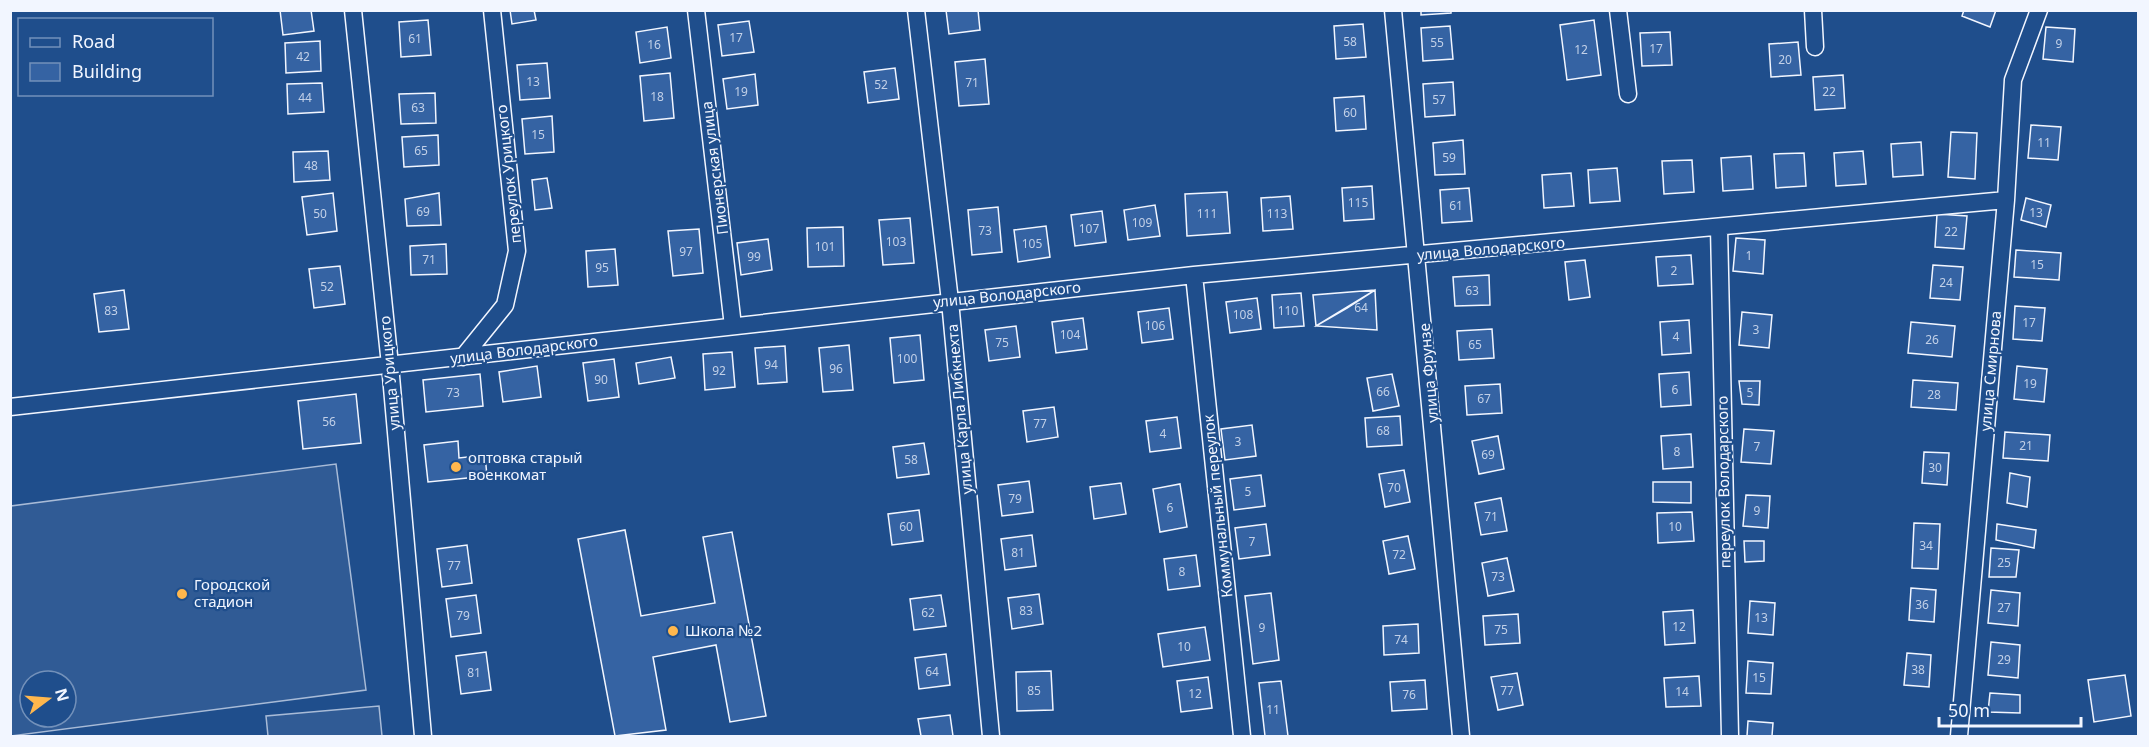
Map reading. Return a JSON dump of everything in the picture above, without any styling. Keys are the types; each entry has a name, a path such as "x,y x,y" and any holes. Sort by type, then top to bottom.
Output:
{"street":[{"name":"улица Урицкого","path":"353,10 390,365 423,736"},
{"name":"переулок Урицкого","path":"463,357 505,305 517,251 492,10"},
{"name":"Пионерская улица","path":"696,10 733,326"},
{"name":"улица Карла Либкнехта","path":"916,10 950,301 991,736"},
{"name":"улица Фрунзе","path":"1393,10 1418,256 1461,736"},
{"path":"1618,10 1628,94"},
{"path":"1813,10 1815,46"},
{"name":"улица Смирнова","path":"1959,736 2006,200 2013,80 2039,10"},
{"name":"улица Володарского","path":"10,407 1194,275 2006,200"},
{"name":"переулок Володарского","path":"1719,227 1730,736"},
{"name":"Коммунальный переулок","path":"1194,275 1242,736"}],"shaded area":[{"name":"Городской стадион","path":"336,464 366,690 78,727 78,669 18,669 18,729 65,729 11,736 11,506"},
{"path":"379,706 382,736 268,736 266,716"}],"building":[{"path":"280,10 311,10 314,31 283,35"},
{"path":"510,10 534,10 536,20 512,24"},
{"path":"946,10 978,10 980,30 949,34"},
{"path":"1421,10 1451,10 1451,13 1421,15"},
{"path":"1964,10 1996,10 1990,27 1962,16"},
{"path":"428,20 431,55 401,57 399,22"},
{"path":"1594,20 1601,75 1567,80 1560,25"},
{"path":"749,21 754,52 722,56 718,25"},
{"path":"1363,24 1366,57 1336,59 1334,26"},
{"path":"1450,26 1453,59 1423,61 1421,28"},
{"path":"667,27 671,58 640,63 636,32"},
{"path":"2046,27 2075,29 2073,62 2043,59"},
{"path":"1670,32 1672,65 1642,66 1640,33"},
{"path":"320,41 321,71 286,73 285,43"},
{"path":"1798,42 1801,75 1771,77 1769,44"},
{"path":"985,59 989,104 959,106 955,62"},
{"path":"547,63 550,98 520,100 517,65"},
{"path":"895,68 899,99 868,103 864,72"},
{"path":"670,73 674,118 644,121 640,76"},
{"path":"755,74 758,105 727,109 723,79"},
{"path":"1843,75 1845,108 1815,110 1813,77"},
{"path":"1453,82 1455,115 1425,117 1423,84"},
{"path":"322,83 324,112 288,114 287,84"},
{"path":"435,93 436,123 401,124 399,94"},
{"path":"1364,96 1366,129 1336,131 1334,98"},
{"path":"552,116 554,152 525,154 522,119"},
{"path":"2031,125 2061,127 2058,160 2028,158"},
{"path":"1951,132 1977,133 1975,179 1948,177"},
{"path":"438,135 439,165 404,167 402,137"},
{"path":"1463,140 1465,174 1435,175 1433,143"},
{"path":"1921,142 1923,175 1893,177 1891,144"},
{"path":"328,151 330,180 294,182 293,152"},
{"path":"1863,151 1866,184 1836,186 1834,153"},
{"path":"1804,153 1806,186 1776,188 1774,154"},
{"path":"1751,156 1753,189 1723,191 1721,158"},
{"path":"1692,160 1694,192 1664,194 1662,161"},
{"path":"1617,168 1620,201 1590,203 1588,170"},
{"path":"1571,173 1574,206 1544,208 1542,175"},
{"path":"547,178 552,208 535,210 532,180"},
{"path":"1372,186 1374,219 1344,221 1342,188"},
{"path":"1469,188 1472,221 1442,223 1440,190"},
{"path":"1227,192 1230,233 1187,236 1185,194"},
{"path":"333,193 337,231 307,235 302,197"},
{"path":"439,193 441,225 407,226 405,199"},
{"path":"1290,196 1293,229 1263,231 1261,198"},
{"path":"2026,198 2051,205 2046,227 2021,220"},
{"path":"1155,205 1160,236 1128,240 1124,210"},
{"path":"998,207 1002,252 972,255 968,210"},
{"path":"1102,211 1106,242 1075,246 1071,215"},
{"path":"1937,214 1967,216 1964,249 1935,247"},
{"path":"910,218 914,263 883,265 879,220"},
{"path":"1046,226 1050,257 1018,262 1014,230"},
{"path":"843,227 844,266 808,267 807,228"},
{"path":"699,229 703,273 673,276 668,231"},
{"path":"1736,238 1765,240 1763,274 1733,271"},
{"path":"768,239 772,270 741,275 737,243"},
{"path":"446,244 447,274 411,275 410,246"},
{"path":"615,249 618,285 588,287 586,251"},
{"path":"2016,250 2061,253 2059,280 2014,277"},
{"path":"1691,255 1693,284 1658,286 1656,257"},
{"path":"1585,260 1590,297 1569,300 1565,262"},
{"path":"1933,265 1963,267 1960,300 1930,298"},
{"path":"340,266 345,304 314,308 309,269"},
{"path":"1489,275 1490,305 1455,306 1453,277"},
{"path":"124,290 129,329 99,332 94,294"},
{"path":"1375,290 1377,330 1316,326"},
{"path":"1375,290 1347,308 1316,326 1313,295"},
{"path":"1301,293 1304,326 1274,328 1272,295"},
{"path":"1257,298 1261,329 1230,333 1226,302"},
{"path":"2015,306 2045,308 2042,341 2013,339"},
{"path":"1169,308 1173,339 1142,343 1138,312"},
{"path":"1742,312 1772,315 1769,348 1739,345"},
{"path":"1083,318 1087,349 1056,353 1052,322"},
{"path":"1689,320 1691,353 1662,355 1660,322"},
{"path":"1911,322 1955,326 1952,357 1908,353"},
{"path":"1016,326 1020,357 989,361 985,330"},
{"path":"1492,329 1494,358 1459,360 1457,331"},
{"path":"920,335 924,380 894,383 890,338"},
{"path":"849,345 853,390 823,392 819,348"},
{"path":"785,346 787,382 758,384 755,348"},
{"path":"732,352 735,387 705,390 703,354"},
{"path":"671,357 675,378 639,384 636,363"},
{"path":"614,359 619,397 588,401 583,363"},
{"path":"537,366 541,397 503,402 499,372"},
{"path":"2017,366 2047,369 2044,402 2014,399"},
{"path":"1689,372 1691,405 1661,407 1659,374"},
{"path":"480,374 483,406 426,412 423,380"},
{"path":"1392,374 1399,406 1373,411 1367,378"},
{"path":"1913,380 1958,383 1956,410 1911,407"},
{"path":"1739,381 1760,381 1759,405 1742,404"},
{"path":"1500,384 1502,413 1467,415 1465,386"},
{"path":"356,394 361,443 303,449 298,401"},
{"path":"1054,407 1058,437 1027,442 1023,411"},
{"path":"1400,416 1402,445 1367,447 1365,418"},
{"path":"1177,417 1181,448 1150,452 1146,421"},
{"path":"1252,425 1256,456 1225,460 1221,429"},
{"path":"1744,429 1774,431 1771,464 1741,462"},
{"path":"2005,432 2050,435 2048,461 2003,458"},
{"path":"1691,434 1693,467 1663,469 1661,436"},
{"path":"1498,436 1504,469 1479,474 1472,441"},
{"name":"оптовка старый военкомат","path":"458,441 459,458 485,455 487,476 428,482 424,445"},
{"path":"924,443 929,474 897,478 893,447"},
{"path":"1924,452 1949,453 1947,485 1922,483"},
{"path":"1404,470 1410,502 1385,507 1379,474"},
{"path":"2010,473 2030,477 2027,507 2007,503"},
{"path":"1261,475 1265,506 1234,510 1230,479"},
{"path":"1029,481 1033,512 1002,516 998,485"},
{"path":"1653,482 1691,482 1691,503 1653,502"},
{"path":"1121,483 1126,514 1094,519 1090,487"},
{"path":"1180,484 1187,527 1160,532 1153,489"},
{"path":"1746,495 1770,496 1768,528 1743,526"},
{"path":"1501,498 1507,531 1481,535 1475,503"},
{"path":"919,510 923,541 892,545 888,514"},
{"path":"1692,512 1694,541 1658,543 1657,513"},
{"path":"1914,523 1940,524 1938,569 1912,568"},
{"path":"1266,524 1270,555 1239,559 1235,528"},
{"path":"1997,524 2036,530 2034,548 1996,540"},
{"name":"Школа №2","path":"625,530 641,616 715,603 703,537 732,532 766,716 730,722 716,645 653,657 666,730 615,736 578,539"},
{"path":"1032,535 1036,566 1005,570 1001,539"},
{"path":"1408,536 1415,569 1389,574 1383,541"},
{"path":"1744,541 1764,541 1764,561 1745,562"},
{"path":"467,545 472,583 442,587 437,549"},
{"path":"1991,548 2019,550 2016,577 1989,577"},
{"path":"1196,555 1200,586 1168,590 1164,559"},
{"path":"1507,558 1514,591 1488,596 1482,563"},
{"path":"1911,588 1936,590 1934,622 1909,620"},
{"path":"1991,590 2020,593 2018,626 1988,623"},
{"path":"1271,593 1279,660 1253,664 1245,596"},
{"path":"1039,594 1043,624 1012,629 1008,598"},
{"path":"476,595 481,633 451,637 446,599"},
{"path":"941,595 946,626 914,630 910,599"},
{"path":"1750,601 1775,603 1773,635 1748,633"},
{"path":"1693,610 1695,643 1665,645 1663,612"},
{"path":"1518,614 1520,643 1485,645 1483,616"},
{"path":"1418,624 1419,653 1384,655 1383,626"},
{"path":"1205,627 1210,660 1163,667 1158,634"},
{"path":"1991,642 2020,645 2018,678 1988,675"},
{"path":"486,652 491,690 461,694 456,656"},
{"path":"1907,653 1931,655 1929,687 1904,685"},
{"path":"946,654 950,685 919,689 915,658"},
{"path":"1748,661 1773,663 1771,694 1746,693"},
{"path":"1051,671 1053,710 1017,711 1016,672"},
{"path":"1517,673 1523,705 1498,710 1491,677"},
{"path":"2125,675 2131,716 2094,722 2088,680"},
{"path":"1699,676 1701,706 1666,707 1664,678"},
{"path":"1208,677 1212,708 1181,712 1177,681"},
{"path":"1425,680 1427,709 1392,711 1390,682"},
{"path":"1281,681 1288,736 1265,736 1259,683"},
{"path":"1990,693 2020,695 2020,713 1988,712"},
{"path":"950,715 953,736 921,736 918,719"},
{"path":"1748,721 1773,723 1772,736 1747,736"}],"place":[{"name":"оптовка старый военкомат","path":"456,467"},
{"name":"Городской стадион","path":"182,594"},
{"name":"Школа №2","path":"673,631"}]}
